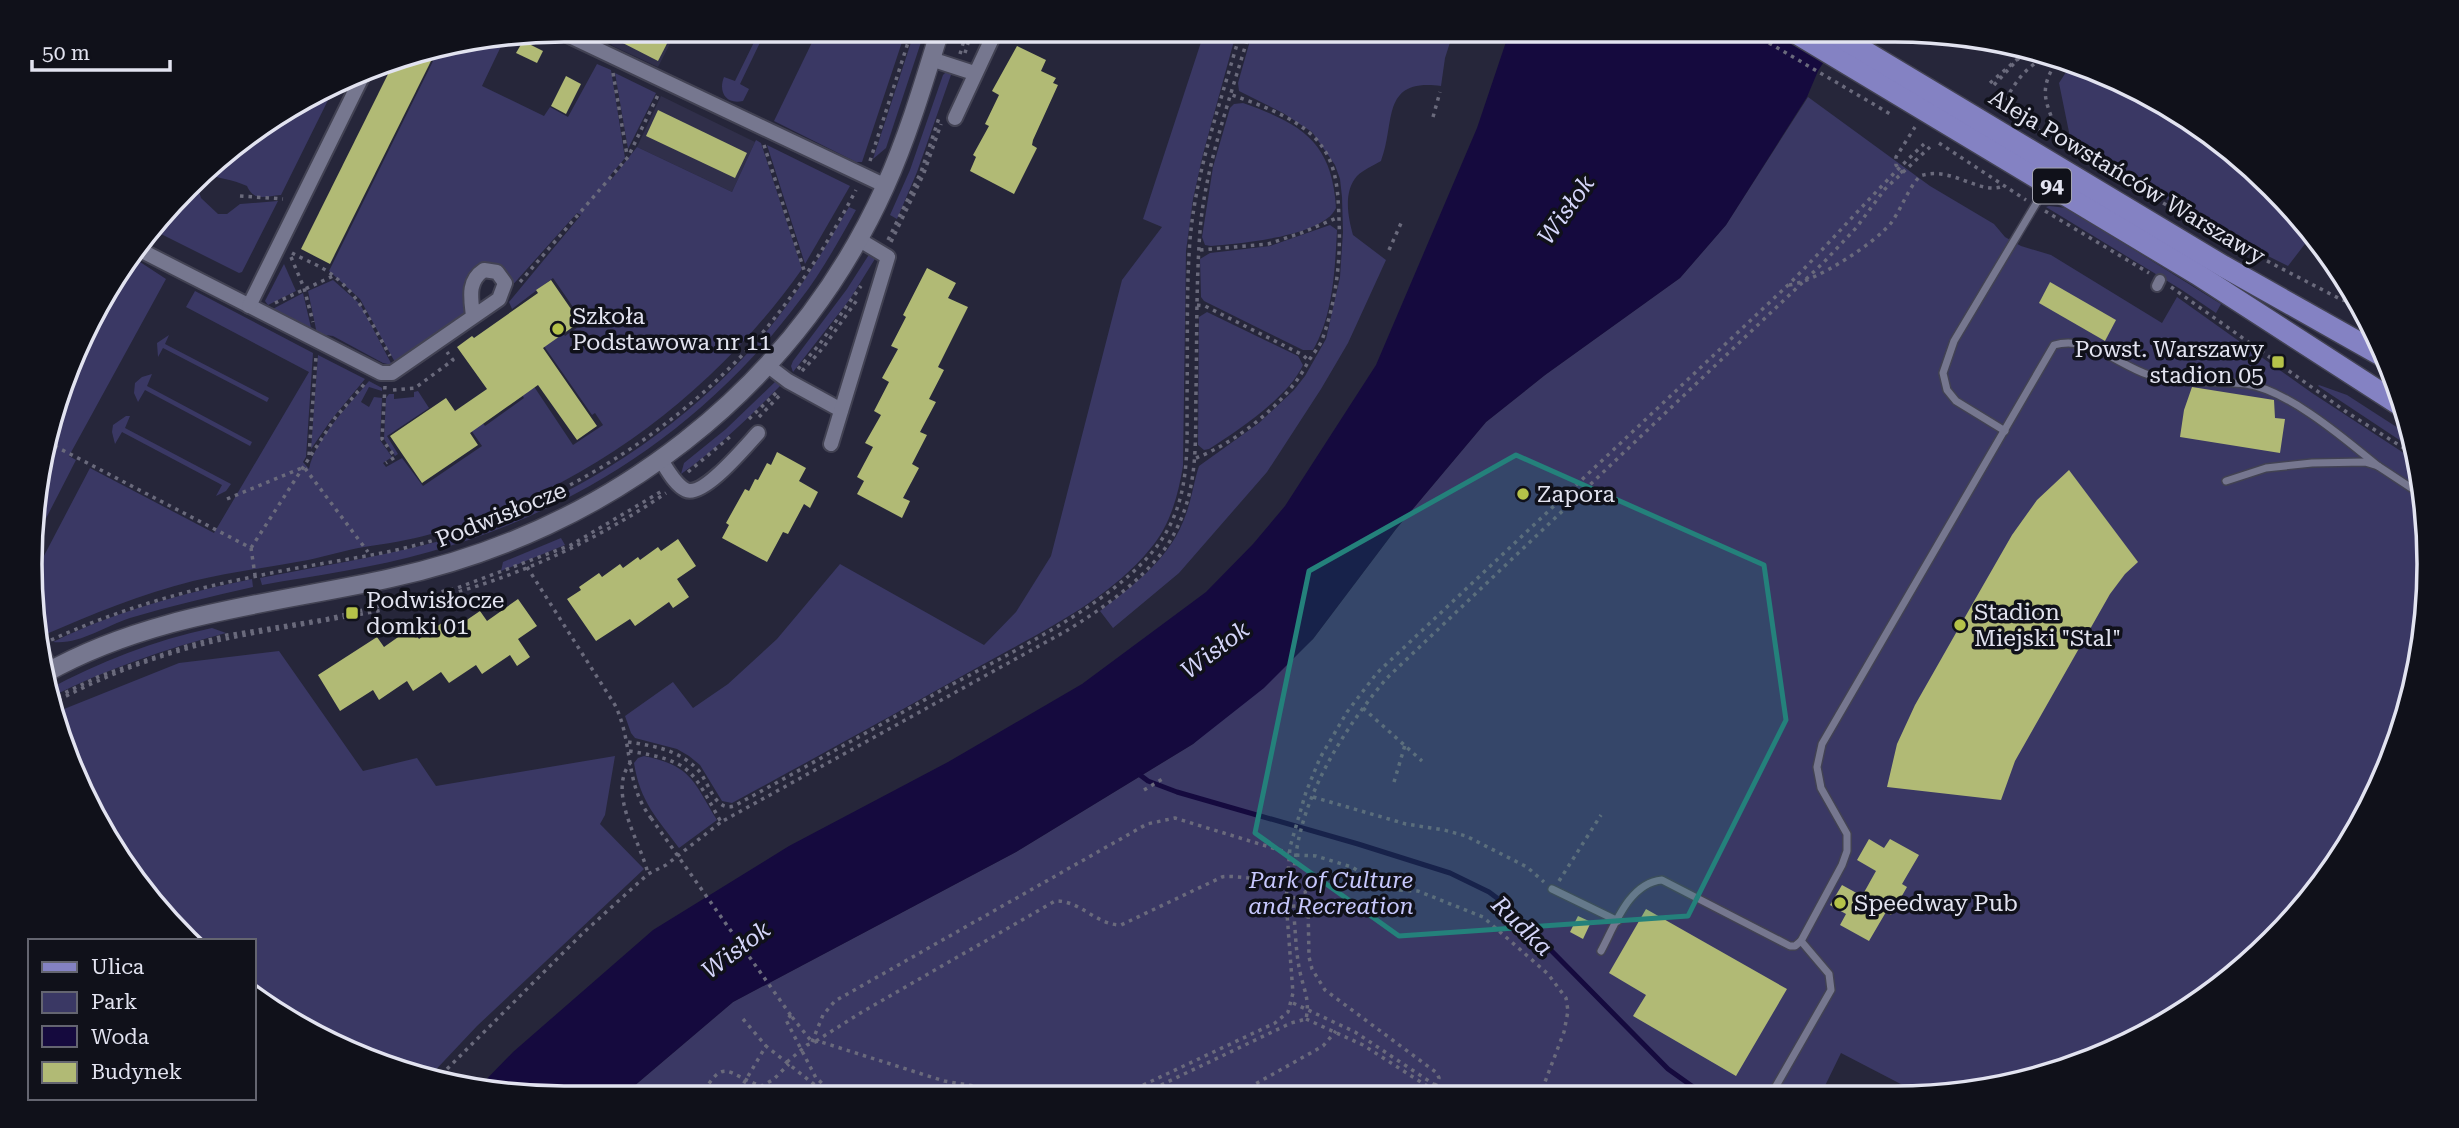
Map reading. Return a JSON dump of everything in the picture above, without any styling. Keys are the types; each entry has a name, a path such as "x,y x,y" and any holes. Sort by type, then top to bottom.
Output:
{"main road":[{"name":"Aleja Powstańców Warszawy","path":"1837,42 2048,184 2197,274 2390,398"},
{"name":"Aleja Powstańców Warszawy","path":"1837,42 2223,267 2370,349"}],"street":[{"path":"584,42 886,186"},
{"name":"Podwisłocze","path":"53,670 143,631 198,615 393,578 485,552 530,535 575,513 620,488 661,460 709,422 767,365 819,301 858,239 886,186 909,128 936,42"},
{"path":"948,119 963,69 986,42"},
{"path":"931,59 963,69"},
{"path":"249,306 358,85"},
{"path":"831,444 887,266 888,257 858,239"},
{"path":"145,253 373,370 392,373 499,299 505,287 504,278 492,270 480,272 471,287 473,316"},
{"path":"767,365 790,382 841,410"},
{"path":"661,460 685,490 693,491 707,485 751,428"}],"lane":[{"path":"2004,431 1956,401 1947,390 1943,373 1954,341 2048,184"},
{"path":"1601,951 1629,900 1642,887 1652,881 1662,880 1790,946 1796,946 1801,941 1847,851 1847,834 1821,788 1817,767 1822,744 2054,345 2076,342 2090,346 2153,377 2266,388 2287,399 2412,488"},
{"path":"2227,481 2266,468 2312,463 2365,462 2378,466"},
{"path":"1552,889 1618,921"},
{"path":"1777,1086 1831,990 1829,974 1801,941"}],"path":[{"path":"47,640 144,604 256,576 393,550 474,528 541,500 612,461 682,410 750,347 779,313 805,275 863,175 908,42"},
{"path":"963,69 968,42"},
{"path":"628,742 673,752 688,760 704,778 720,804 730,808 1071,618 1135,570 1158,546 1169,528 1178,503 1186,462 1189,275 1193,216 1200,178 1238,42"},
{"path":"444,1072 573,943 648,874 666,864 721,822 1066,631 1146,571 1171,539 1188,502 1196,458 1197,305 1205,197 1247,42"},
{"path":"1767,42 1822,75"},
{"path":"2020,57 1992,84 2020,58"},
{"path":"619,59 613,72 628,157"},
{"path":"2001,107 2025,71 2036,62"},
{"path":"2017,63 2025,71"},
{"path":"2053,67 2044,91 2059,140"},
{"path":"499,299 514,290 628,157 665,81"},
{"path":"1433,117 1440,92"},
{"path":"1196,458 1229,442 1270,409 1304,371 1321,341 1337,278 1339,198 1332,164 1317,140 1303,129 1274,112 1232,94"},
{"path":"1979,95 2223,238 2345,301"},
{"path":"883,253 921,172 943,106"},
{"path":"883,253 948,119"},
{"path":"758,125 804,270"},
{"path":"1903,173 1898,168 1896,157 1914,129"},
{"path":"1141,1086 1275,1023 1288,1012 1292,1003 1293,976 1287,885 1290,847 1317,766 1334,733 1377,673 1788,285 1924,144"},
{"path":"1306,1019 1308,999 1297,953 1293,885 1297,849 1313,797 1334,753 1363,708 1387,678 1802,283 1856,228 1885,189 1930,147"},
{"path":"1788,285 1802,283 1817,276 1886,229 1920,176 1936,172 1989,188 2004,186"},
{"path":"240,196 280,198 298,206"},
{"path":"1199,250 1268,243 1339,217"},
{"path":"1389,250 1402,221"},
{"path":"278,247 326,270 354,295 397,370"},
{"path":"751,428 823,348 867,281"},
{"path":"1197,305 1205,306 1303,355 1308,360"},
{"path":"256,576 251,548 335,418 367,381 373,370"},
{"path":"60,697 100,676 187,646 227,635 424,597 526,566 595,532 678,483 738,433"},
{"path":"56,447 251,548"},
{"path":"227,499 304,467"},
{"path":"304,467 368,552"},
{"path":"526,566 624,723 634,786 641,804 792,1016 814,1042 824,1042 944,1081 974,1086"},
{"path":"1363,708 1422,761"},
{"path":"1394,782 1405,745"},
{"path":"629,751 669,758 684,766 698,781 721,822"},
{"path":"631,762 625,769 622,781 623,801 648,874"},
{"path":"1144,790 1164,778"},
{"path":"1313,797 1406,824 1466,835 1527,867 1552,889 1563,877 1601,815"},
{"path":"814,1042 823,1015 835,1001 1147,824 1175,818 1296,855 1316,856 1352,867 1369,878 1400,890 1418,891 1483,917 1548,974 1566,998 1568,1011 1564,1032 1543,1086"},
{"path":"707,1086 711,1078 727,1070 759,1085 765,1085 814,1042 1055,901 1076,904 1108,923 1121,925 1227,876 1300,887 1307,896 1309,957 1318,980 1335,999 1437,1073 1439,1078 1436,1086"},
{"path":"1292,1003 1355,1032 1427,1086"},
{"path":"792,1016 786,1020 816,1078 825,1086"},
{"path":"743,1018 766,1046 816,1086"},
{"path":"1159,1086 1292,1023 1306,1019 1336,1031 1380,1055 1426,1086"},
{"path":"1252,1086 1323,1046 1336,1031"},
{"path":"742,1086 766,1046"}],"highlighted area":[{"path":"1516,455 1764,565 1786,720 1688,916 1399,936 1255,833 1309,571"}],"shaded area":[{"path":"610,42 671,42 658,67"},
{"path":"661,96 755,142 732,192 637,147"}],"green space":[{"path":"754,42 760,42 740,84 749,89 743,101 732,101 723,92 724,77 735,81"},
{"path":"812,42 902,42 862,162 856,162 774,121"},
{"path":"911,42 921,42 886,148 873,159"},
{"path":"1201,42 1234,42 1203,154 1186,251 1183,466 1179,488 1163,531 1133,568 1093,600 1025,642 732,803 722,801 700,765 689,756 677,749 635,738 625,716 673,682 693,708 728,684 777,639 840,564 984,645 1016,612 1051,556 1122,280 1162,227 1143,219"},
{"path":"1250,42 1450,42 1441,86 1422,85 1408,89 1399,96 1390,118 1381,161 1357,176 1350,189 1348,213 1353,235 1386,260 1348,343 1267,472 1179,573 1113,628 1100,611 1151,568 1171,544 1186,514 1199,466 1259,423 1294,390 1326,339 1340,277 1343,232 1340,179 1335,165 1312,132 1283,113 1239,91 1238,83"},
{"name":"Szkoła Podstawowa nr 11","path":"501,46 482,86 544,116 550,107 568,117 597,64 611,70 625,158 608,178 611,180 637,147 732,192 756,140 761,143 802,269 767,315 728,358 685,398 639,434 591,466 540,493 486,516 423,536 174,586 117,605 46,634 42,559 90,468 214,533 309,372 186,307 195,291 313,353 306,457 303,462 309,469 325,434 369,381 382,388 382,391 369,387 361,402 369,407 374,397 382,398 380,440 392,457 383,463 386,467 402,458 423,486 482,446 464,420 474,412 485,426 524,398 516,384 527,376 573,445 603,425 595,413 592,415 539,339 558,326 565,336 584,323 553,278 512,309 509,302 581,215 577,213 509,289 503,272 469,278 463,318 396,364 360,299 329,271 434,59"},
{"path":"2067,71 2126,96 2185,130 2213,150 2264,195 2306,243 2288,266 2226,235 2071,142 2059,83"},
{"path":"946,72 952,72 917,172 897,219 890,215 910,170"},
{"path":"615,73 656,93 628,149"},
{"name":"Park of Culture and Recreation","path":"1808,97 1930,186 1994,224 2005,237 2021,246 2051,255 2162,323 2177,297 2312,393 2405,454 2416,530 2416,598 2407,666 2389,732 2363,795 2347,825 2309,882 2264,933 2213,978 2156,1016 2095,1046 2063,1058 1997,1076 1929,1085 1904,1086 1841,1053 1825,1086 634,1086 733,1002 1016,852 1193,744 1313,639 1396,529 1486,422 1545,375 1680,278 1726,225"},
{"path":"329,98 281,195 257,196 247,186 215,177 274,130"},
{"path":"1243,103 1282,119 1310,139 1328,167 1336,208 1328,218 1299,232 1224,245 1205,245 1202,237 1213,167 1230,108 1234,104"},
{"path":"767,145 850,186 805,264"},
{"path":"199,191 201,198 218,214 227,214 240,204 278,201 242,272 239,273 160,234"},
{"path":"849,207 856,210 823,267 763,345 724,386 681,424 636,458 537,513 484,535 387,562 262,585 260,578 390,553 467,533 553,498 634,451 708,393 771,326 822,253"},
{"path":"2046,207 2067,208 2221,304 2216,313"},
{"path":"1330,225 1337,230 1332,292 1325,322 1313,350 1303,350 1204,301 1201,297 1200,259 1210,253 1270,246"},
{"path":"870,253 878,254 850,299 793,372 793,361 847,289"},
{"path":"139,261 166,279 69,456 76,460 44,523 52,462 70,396 96,333"},
{"path":"284,264 296,291 268,305 265,301"},
{"path":"333,280 360,304 392,365 383,363 333,336 317,334 308,291"},
{"path":"303,293 312,332 269,311"},
{"path":"1207,312 1298,356 1303,365 1275,401 1248,423 1204,450 1198,445 1199,317"},
{"path":"169,335 165,344 269,398 267,402 163,348 158,357 157,343"},
{"path":"318,355 365,379 311,449"},
{"path":"152,374 147,386 252,442 250,446 145,390 138,402 134,393 135,383"},
{"path":"776,381 782,384 746,420 681,474 684,463 726,429"},
{"path":"2318,386 2347,395 2399,429 2402,442"},
{"path":"418,391 429,408 387,436 398,454 395,456 384,439 386,398 389,394 394,394 394,399 414,397 414,392"},
{"path":"130,416 125,428 231,484 226,491 216,496 222,485 122,432 115,444 113,425"},
{"path":"561,538 565,545 501,571 503,562"},
{"path":"252,579 253,587 130,618 72,641 53,642 101,621 151,604"},
{"path":"212,628 226,633 136,661 59,694 57,685 87,670 169,639"},
{"path":"279,651 363,771 417,758 436,786 615,756 605,815 600,824 644,869 477,1026 436,1070 364,1046 303,1016 256,985 256,939 202,939 195,933 150,882 112,825 96,795 63,709 179,663"},
{"path":"644,756 672,765 690,777 717,820 679,848 650,809 640,789 634,763"}],"water":[{"name":"Wisłok","path":"1506,42 1836,42 1818,71 1807,97 1726,225 1680,278 1545,375 1486,422 1396,529 1313,639 1264,688 1193,744 1016,852 733,1002 634,1086 530,1085 486,1080 513,1052 653,930 789,846 948,762 1082,684 1206,592 1253,544 1285,506 1376,365 1477,128"}],"building":[{"path":"621,42 668,42 658,61"},
{"path":"527,43 543,51 537,63 516,53 521,44"},
{"path":"1017,46 1046,60 1041,71 1056,78 1053,83 1058,85 1033,140 1032,145 1037,148 1014,194 970,171 976,157 973,155 989,126 985,124 999,95 992,91"},
{"path":"432,59 330,264 301,249 389,73"},
{"path":"566,76 581,84 566,114 551,106"},
{"path":"658,110 747,153 735,178 646,136"},
{"path":"927,268 956,283 948,298 968,307 938,367 944,370 929,399 936,402 920,432 927,435 912,464 919,468 903,498 910,501 902,518 857,494 864,481 857,477 873,447 865,443 881,415 874,411 889,382 882,378 898,349 891,346"},
{"path":"551,280 580,322 543,348 597,426 577,440 538,385 470,433 478,445 422,483 390,436 446,398 455,411 487,389 457,347 538,293 536,290"},
{"path":"2050,282 2116,320 2105,341 2039,303"},
{"path":"2192,387 2274,400 2275,418 2285,419 2280,453 2180,437 2184,410"},
{"path":"777,452 806,468 799,481 818,492 810,508 804,504 788,534 783,532 767,562 722,538 729,525 726,523 745,489 749,491 767,463 771,465"},
{"path":"2069,470 2138,562 2110,594 2015,761 2001,800 1887,787 1897,744 1915,705 2012,535 2037,500"},
{"path":"678,539 696,566 677,579 689,597 673,608 669,602 635,626 630,619 596,641 567,599 599,573 602,577 620,564 623,568 638,557 640,560 658,547 661,551"},
{"path":"518,599 537,626 518,639 530,657 517,666 510,655 482,674 476,665 449,683 441,672 413,691 407,681 379,700 373,690 340,711 318,675 377,637 384,647 411,628 419,639 446,620 452,630 480,611 487,621"},
{"path":"1869,839 1884,848 1890,839 1919,855 1902,884 1907,887 1891,915 1886,912 1869,941 1840,925 1846,914 1830,905 1842,885 1862,896 1876,871 1857,860"},
{"path":"1646,909 1787,989 1736,1076 1633,1016 1646,995 1609,973"},
{"path":"1578,916 1591,922 1583,939 1570,932"}],"waterway":[{"name":"Rudka","path":"1140,775 1148,781 1177,792 1450,873 1489,892 1505,904 1668,1069 1692,1086"}],"place":[{"name":"Szkoła Podstawowa nr 11","path":"558,329"},
{"name":"Powst. Warszawy stadion 05","path":"2278,362"},
{"name":"Zapora","path":"1523,494"},
{"name":"Podwisłocze domki 01","path":"352,613"},
{"name":"Stadion Miejski \"Stal\"","path":"1960,625"},
{"name":"Speedway Pub","path":"1840,903"}]}
